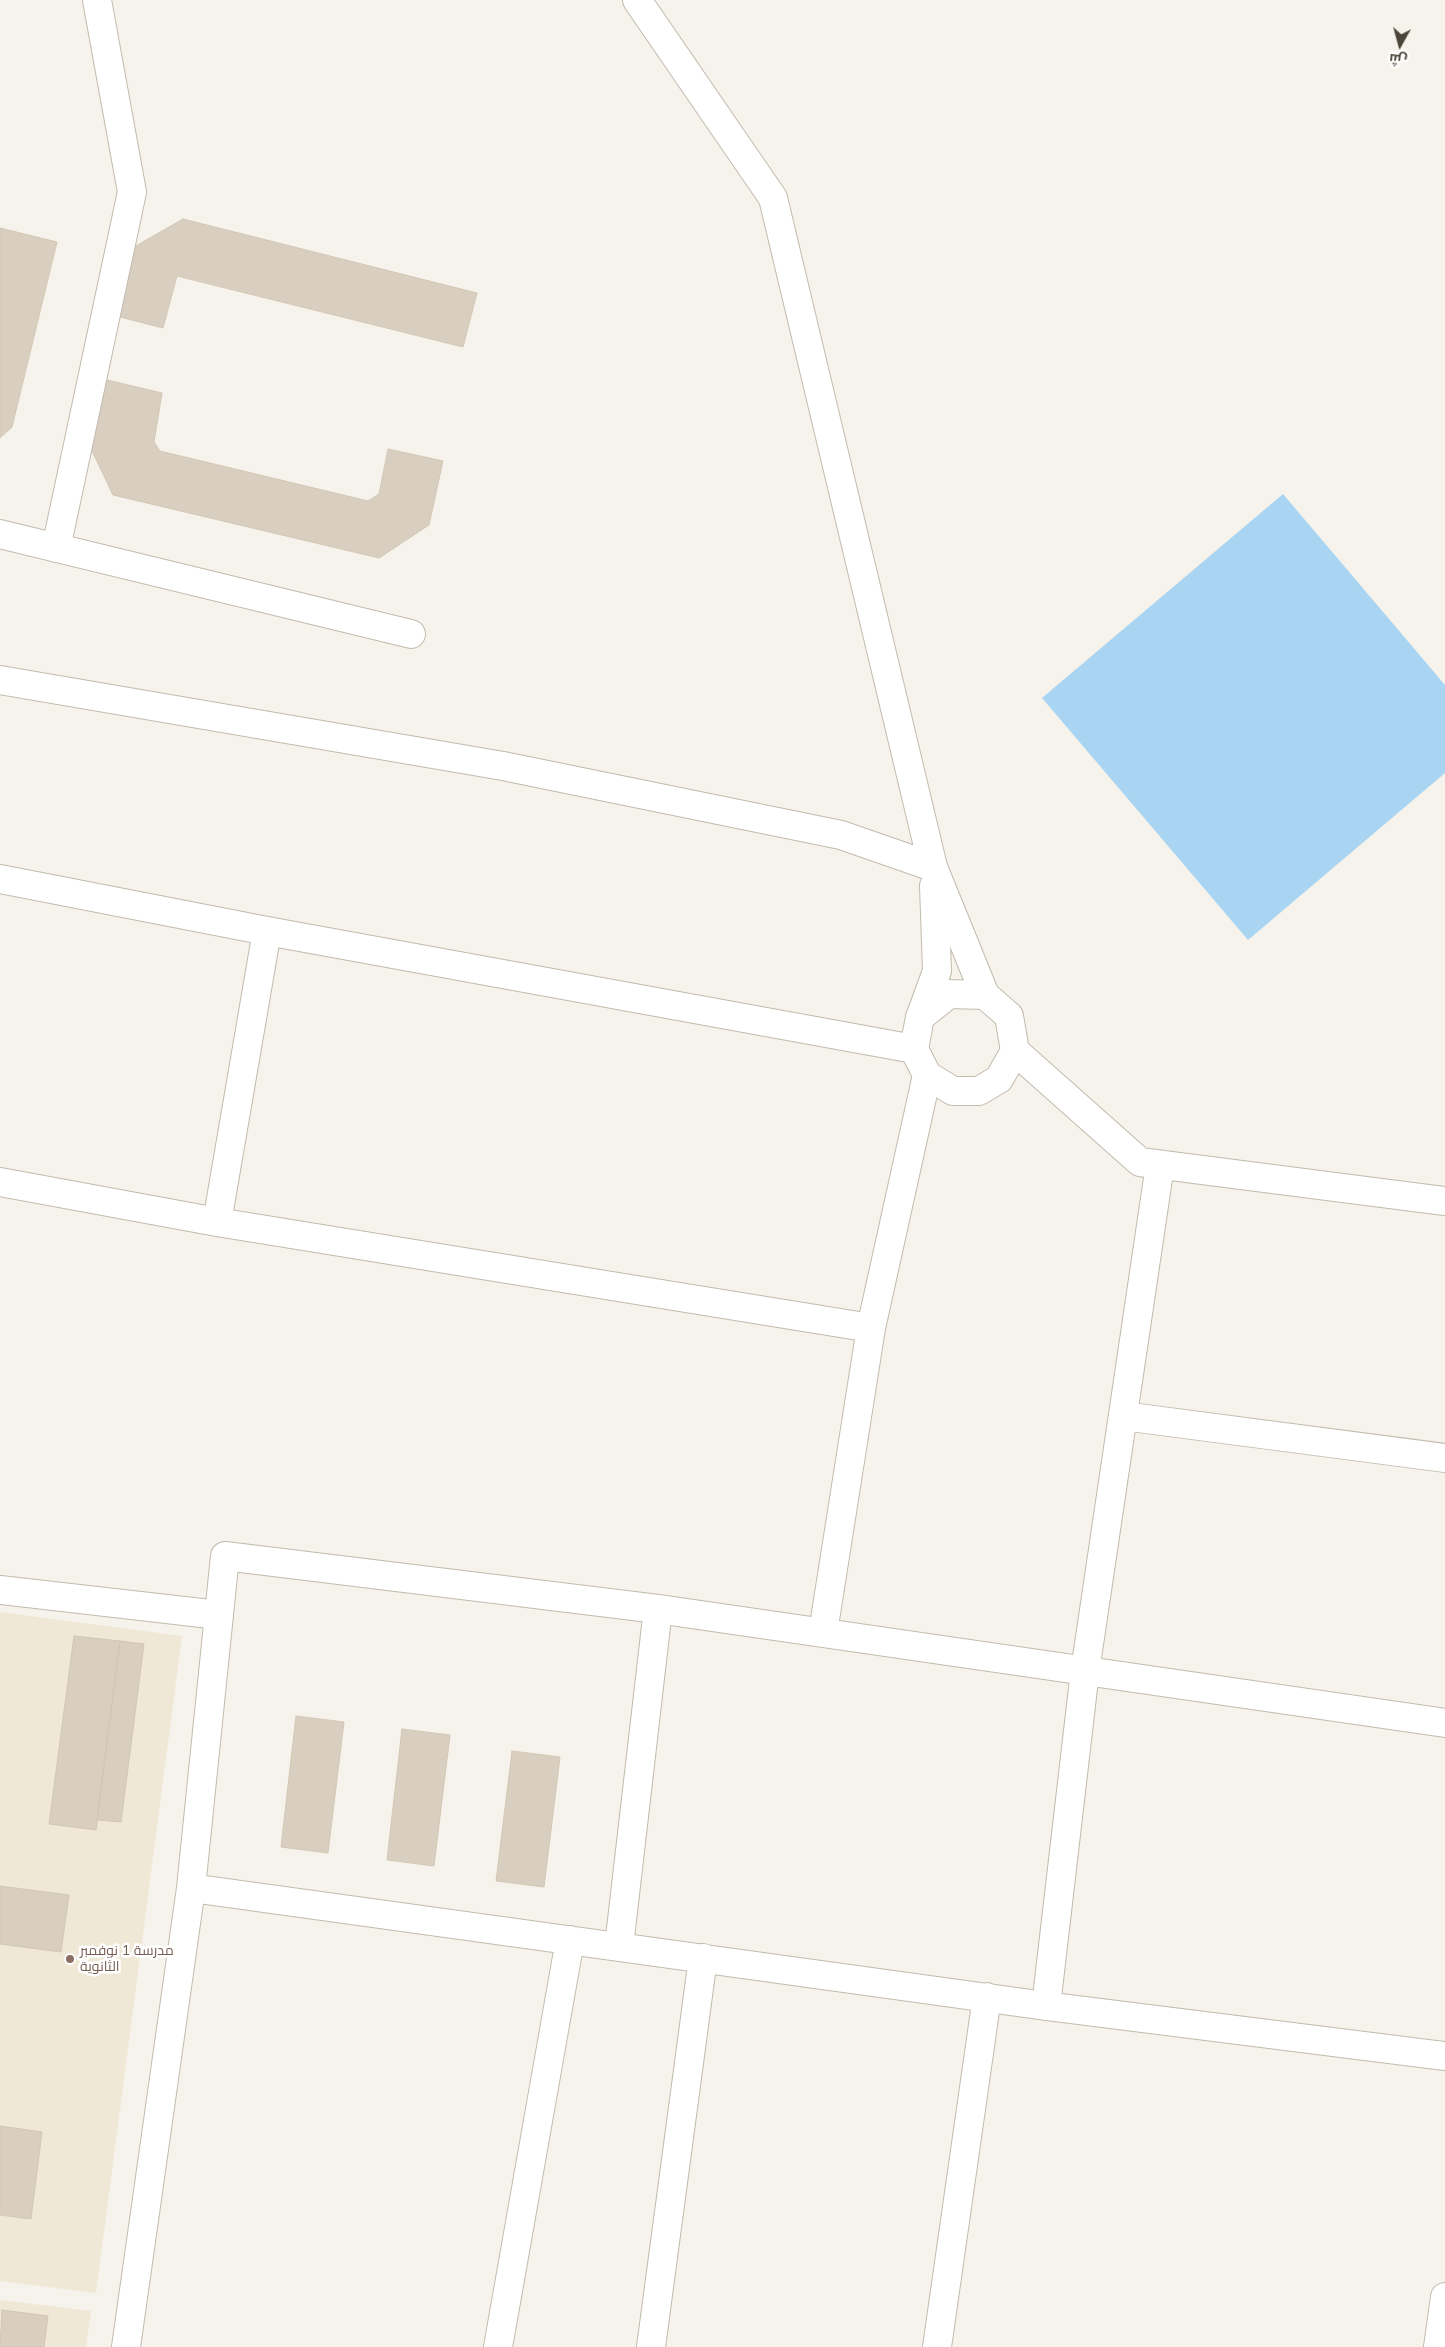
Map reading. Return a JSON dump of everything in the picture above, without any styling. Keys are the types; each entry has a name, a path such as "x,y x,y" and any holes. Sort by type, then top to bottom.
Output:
{"street":[{"path":"56,548 132,192 97,0"},
{"path":"637,0 773,198 933,867 985,995 1009,1016 1015,1051 999,1080 979,1090 953,1091 927,1075 914,1049 920,1017 937,971 933,867"},
{"path":"0,534 411,634"},
{"path":"0,680 503,766 842,835 933,867"},
{"path":"0,879 267,931 914,1049"},
{"path":"217,1222 267,931"},
{"path":"920,1017 949,994 985,995"},
{"path":"1015,1051 1140,1162 1445,1201"},
{"path":"823,1632 871,1328 927,1075"},
{"path":"1046,2006 1085,1671 1160,1165"},
{"path":"0,1182 217,1222 871,1328"},
{"path":"1123,1416 1445,1458"},
{"path":"126,2347 191,1888 225,1556 658,1609 1445,1723"},
{"path":"0,1590 219,1615"},
{"path":"619,1946 658,1609"},
{"path":"191,1888 1046,2006 1445,2056"},
{"path":"498,2347 570,1940"},
{"path":"652,2347 703,1958"},
{"path":"937,2347 987,1997"},
{"path":"1438,2347 1445,2297"}],"shaded area":[{"name":"مدرسة 1 نوفمبر الثانوية","path":"0,1612 182,1636 96,2293 0,2281"},
{"path":"0,2300 91,2311 86,2347 0,2347"}],"water":[{"path":"1283,494 1445,685 1445,773 1248,940 1042,698"}],"building":[{"path":"183,219 477,293 463,347 177,276 163,328 116,316 134,247"},
{"path":"0,228 57,242 12,427 0,438"},
{"path":"103,379 162,393 154,442 160,451 368,501 379,494 388,449 443,461 429,525 379,558 113,495 92,451"},
{"path":"74,1636 120,1641 96,1830 49,1824"},
{"path":"120,1641 144,1644 121,1822 97,1820"},
{"path":"296,1716 344,1722 328,1853 281,1847"},
{"path":"402,1729 450,1735 434,1866 387,1860"},
{"path":"512,1751 560,1757 544,1887 496,1881"},
{"path":"0,1886 69,1895 61,1952 0,1944"},
{"path":"0,2126 42,2132 31,2219 0,2215"},
{"path":"2,2310 48,2316 44,2347 0,2347"}],"place":[{"name":"مدرسة 1 نوفمبر الثانوية","path":"70,1959"}]}
